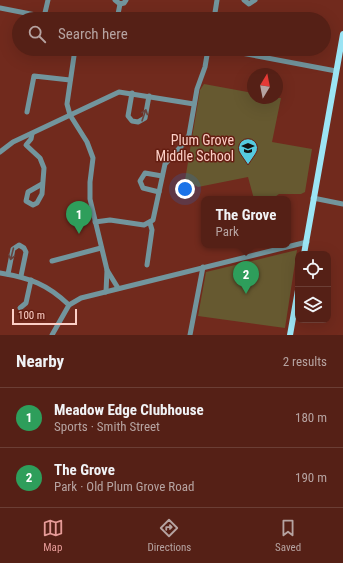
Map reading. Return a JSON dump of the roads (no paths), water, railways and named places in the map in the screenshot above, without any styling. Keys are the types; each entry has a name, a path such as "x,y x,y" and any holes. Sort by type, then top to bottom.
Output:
{"main road":[{"path":"305,251 343,34"},
{"path":"290,335 295,307"}],"street":[{"path":"45,12 48,0"},
{"path":"116,0 120,4"},
{"path":"120,4 124,3 126,0"},
{"path":"215,12 217,0"},
{"path":"244,0 249,4 255,0"},
{"path":"119,12 120,4"},
{"path":"0,8 20,12"},
{"path":"75,56 66,99 70,115 87,142 93,158 89,189 95,222 107,270 118,288"},
{"path":"95,222 110,220 144,225 150,223 156,214 166,161 188,139 194,104 206,56"},
{"path":"257,56 336,71"},
{"path":"27,112 34,76 70,80"},
{"path":"0,152 13,142 119,92 194,104"},
{"path":"132,93 128,116 134,122 141,122 145,118 149,96"},
{"path":"26,145 31,139 32,134"},
{"path":"19,139 43,163 44,174 42,184"},
{"path":"159,192 143,188 140,181 145,173 162,176"},
{"path":"313,198 343,204"},
{"path":"147,265 152,230 150,223"},
{"path":"291,246 307,242"},
{"path":"8,274 13,249 19,245 24,248 26,252 21,276"},
{"path":"52,261 101,248"},
{"path":"52,335 69,305 81,298 282,248"},
{"path":"190,335 202,267"},
{"path":"106,292 107,270"},
{"path":"0,273 21,276 50,288 69,305"},
{"path":"20,308 26,303 31,280"}],"place":[{"name":"Plum Grove Middle School","path":"248,165"},
{"name":"Meadow Edge Clubhouse","path":"79,234"},
{"name":"The Grove","path":"246,294"}]}
